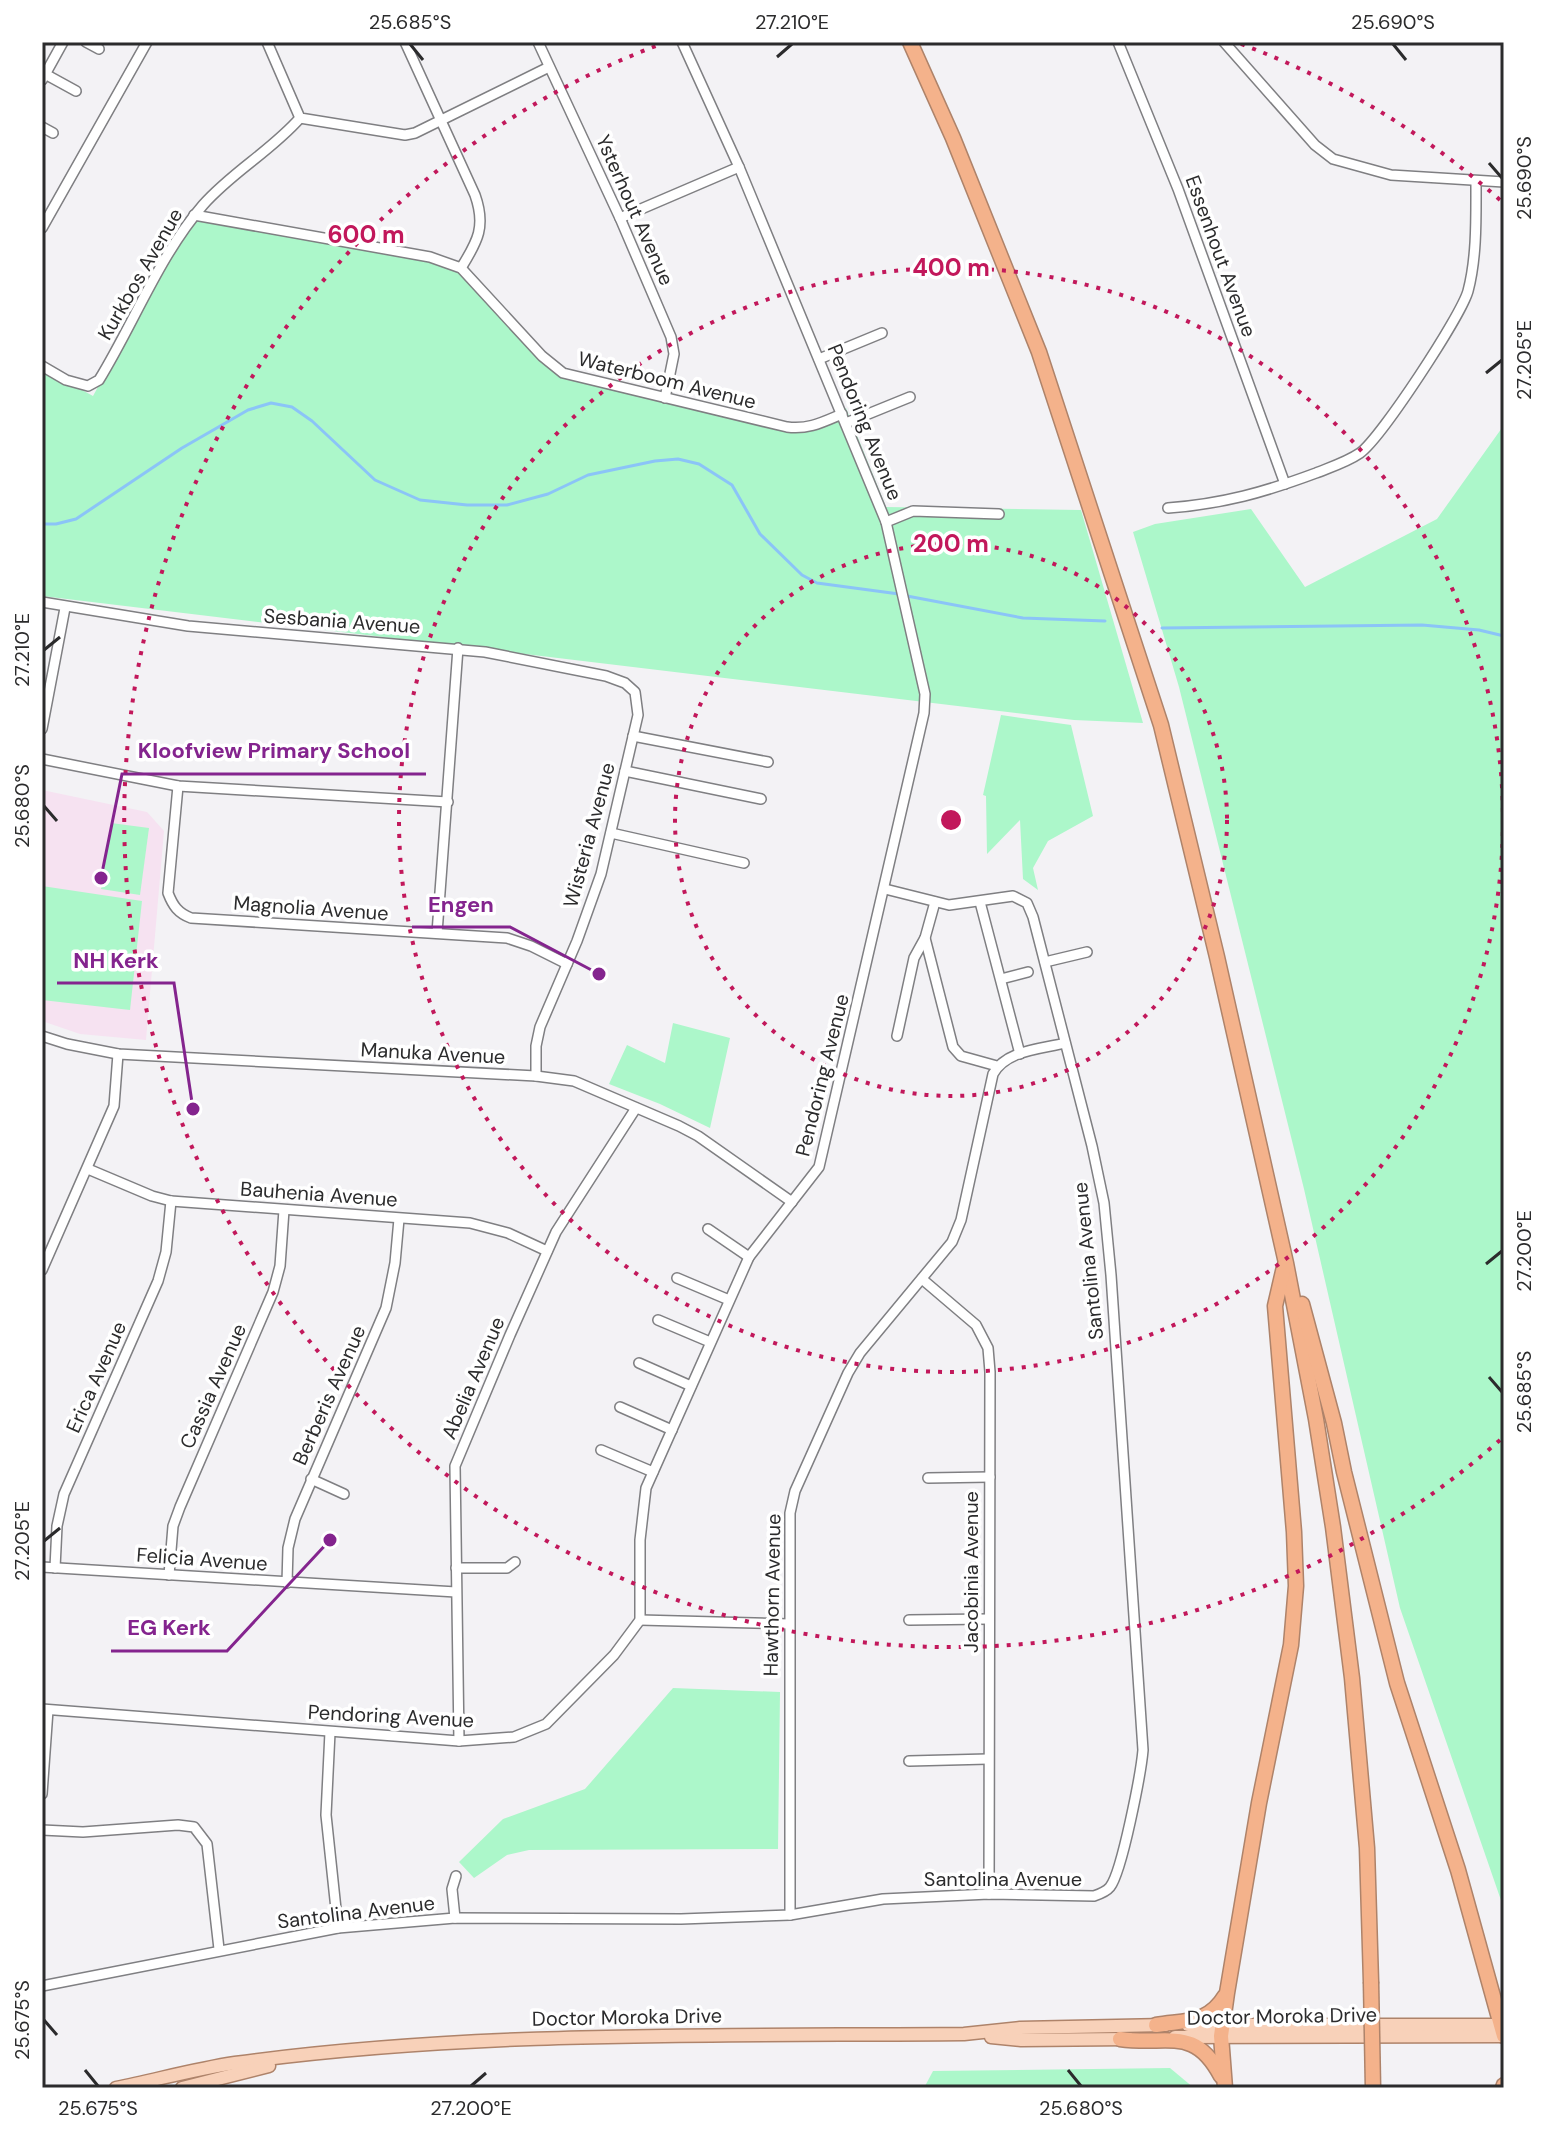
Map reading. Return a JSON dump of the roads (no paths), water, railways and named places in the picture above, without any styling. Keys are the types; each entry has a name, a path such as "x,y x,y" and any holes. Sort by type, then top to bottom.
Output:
{"highway":[{"path":"910,42 953,138 1039,352 1161,725 1286,1263 1316,1419 1352,1678 1367,1848 1373,2088"},
{"path":"1224,2084 1222,2030 1227,1993 1259,1803 1291,1645 1296,1586 1275,1306 1286,1263"},
{"path":"1286,1263 1298,1288 1325,1387 1397,1683 1458,1870 1503,2030"},
{"path":"1156,2025 1202,2019 1219,2006 1227,1993"},
{"path":"1120,2039 1192,2043 1212,2059 1224,2084"}],"main road":[{"name":"Doctor Moroka Drive","path":"116,2088 234,2063 393,2045 546,2038 964,2034 1020,2028 1156,2025 1222,2030 1503,2030"},
{"name":"Doctor Moroka Drive","path":"964,2034 1021,2040 1120,2039 1222,2030"},
{"name":"Doctor Moroka Drive","path":"182,2088 291,2058"}],"street":[{"path":"63,42 44,77 76,91"},
{"path":"86,42 99,49"},
{"path":"42,228 147,42"},
{"path":"267,42 300,118 405,135 549,67"},
{"path":"405,42 482,214 477,238 461,268"},
{"name":"Ysterhout Avenue","path":"538,42 620,218 673,347 665,398"},
{"name":"Essenhout Avenue","path":"1118,42 1178,189 1285,484"},
{"path":"1224,42 1315,145 1333,159 1391,175 1504,182"},
{"name":"Pendoring Avenue","path":"45,1710 459,1741 514,1737 546,1724 614,1655 640,1620 643,1498 653,1472 749,1257 819,1167 925,705 922,674 886,522 685,43"},
{"name":"Kurkbos Avenue","path":"42,366 66,380 88,386 99,380 194,215 224,184 300,118"},
{"path":"42,127 53,133"},
{"path":"620,218 739,167"},
{"path":"1168,508 1228,501 1285,484 1351,459 1364,450 1388,420 1455,318 1467,292 1476,182"},
{"name":"Waterboom Avenue","path":"194,215 430,257 461,268 553,367 563,373 794,428 844,419 910,397"},
{"path":"819,359 882,333"},
{"path":"886,522 913,511 999,514"},
{"name":"Sesbania Avenue","path":"42,602 65,608 266,634 458,648 606,676 625,683 635,692"},
{"path":"42,729 65,608"},
{"path":"437,933 458,648"},
{"name":"Wisteria Avenue","path":"536,1076 536,1046 540,1027 592,901 611,833 639,711 635,692"},
{"path":"633,736 768,762"},
{"path":"42,759 178,786 448,802"},
{"path":"625,771 761,799"},
{"name":"Magnolia Avenue","path":"178,786 168,893 182,914 191,918 507,938 567,964"},
{"path":"611,833 744,863"},
{"name":"Santolina Avenue","path":"42,1986 338,1928 455,1918 681,1919 790,1915 883,1899 989,1894 1077,1897 1102,1894 1111,1887 1118,1871 1143,1750 1104,1203 1030,907 1023,898 1003,897 949,905 885,889"},
{"path":"897,1036 914,958 925,938 935,902"},
{"path":"980,902 1020,1054"},
{"path":"925,938 953,1047 961,1056 997,1066 1003,1060 1020,1054 1065,1043"},
{"path":"1045,962 1087,952"},
{"path":"1001,979 1028,972"},
{"name":"Manuka Avenue","path":"42,1036 80,1048 118,1054 536,1076 574,1081 698,1136 792,1202"},
{"path":"42,1270 114,1106 118,1054"},
{"name":"Hawthorn Avenue","path":"790,1915 790,1513 795,1491 860,1353 952,1242 997,1066"},
{"name":"Abelia Avenue","path":"459,1741 455,1466 556,1232 636,1108"},
{"name":"Bauhenia Avenue","path":"88,1169 171,1201 399,1219 450,1220 491,1227 547,1251"},
{"name":"Erica Avenue","path":"55,1568 57,1526 64,1494 158,1281 166,1252 171,1201"},
{"name":"Cassia Avenue","path":"169,1575 173,1526 273,1292 280,1266 284,1210"},
{"name":"Berberis Avenue","path":"287,1583 292,1530 386,1308 395,1263 399,1219"},
{"path":"708,1229 749,1257"},
{"path":"677,1278 729,1300"},
{"name":"Jacobinia Avenue","path":"922,1279 976,1325 988,1348 989,1894"},
{"path":"658,1320 710,1342"},
{"path":"639,1363 691,1386"},
{"path":"620,1407 672,1430"},
{"path":"601,1450 653,1472"},
{"path":"928,1478 990,1477"},
{"path":"311,1479 344,1494"},
{"path":"456,1568 507,1568 515,1562"},
{"name":"Felicia Avenue","path":"42,1567 456,1592"},
{"path":"909,1620 989,1619"},
{"path":"640,1620 789,1624"},
{"path":"42,1794 45,1710"},
{"path":"330,1732 326,1815 338,1928"},
{"path":"909,1761 988,1759"},
{"path":"42,1830 83,1832 178,1825 194,1827 207,1844 219,1949"},
{"path":"455,1918 452,1889 456,1876"}],"waterway":[{"path":"42,524 76,519 182,448 248,410 271,403 292,407 312,421 375,480 420,500 507,505 548,494 588,475 655,461 678,459 699,464 732,485 760,534 802,575 817,583 899,594"},
{"path":"907,596 1023,618 1105,621"},
{"path":"1162,628 1422,625 1479,630 1504,636"}],"place":[{"name":"Kloofview Primary School","path":"101,878"},
{"name":"Engen","path":"599,974"},
{"name":"NH Kerk","path":"193,1109"},
{"name":"EG Kerk","path":"330,1540"}]}
